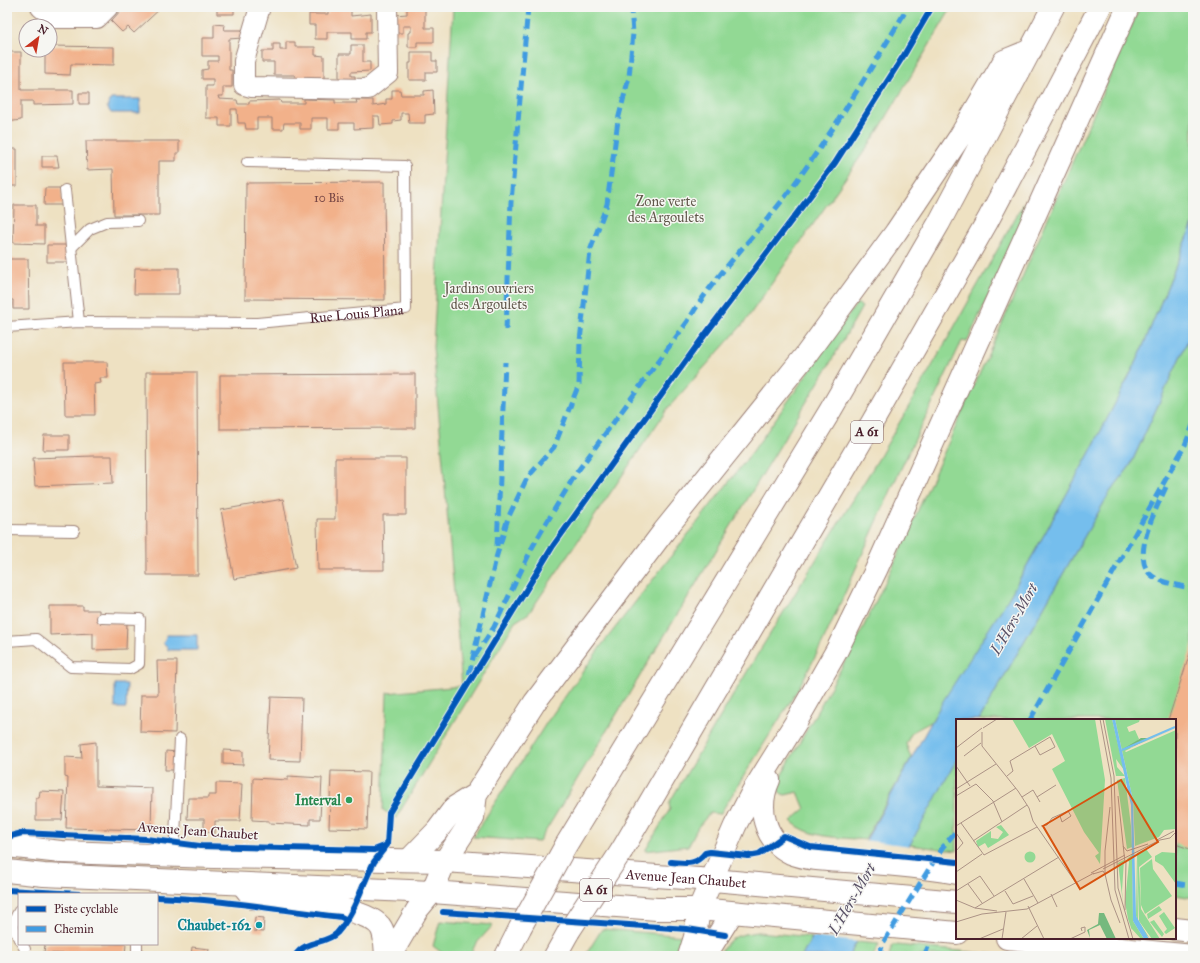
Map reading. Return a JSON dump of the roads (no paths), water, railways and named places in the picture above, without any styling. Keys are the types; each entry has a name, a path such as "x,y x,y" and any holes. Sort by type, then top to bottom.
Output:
{"main road":[{"path":"506,956 566,845 830,411 939,223 1053,7"},
{"name":"A 61","path":"555,956 569,931 622,850 873,421 984,227 1100,7"},
{"path":"689,956 697,930 700,909 735,826 753,791 796,722 837,650 876,570 1128,7"},
{"path":"410,860 437,831 455,807 476,794 540,696 664,532 805,356 859,284 959,138 1004,61 1031,50"},
{"path":"796,722 763,793 761,808 768,831 781,847 799,856 818,859 948,871"},
{"path":"390,956 417,910 432,892 445,861 473,818 476,794"},
{"name":"Avenue Jean Chaubet","path":"7,846 61,852 214,857 445,861 713,880 956,902"},
{"path":"7,871 44,875 432,892 657,909 700,909 956,933"},
{"path":"242,884 253,898 342,909 370,918 380,927 385,940 386,956"},
{"path":"705,956 732,913"},
{"path":"1176,929 1193,931"},
{"path":"1010,939 1031,945 1193,956"}],"street":[{"path":"41,7 54,18 97,18 108,7"},
{"path":"260,7 244,61 244,85 251,87 368,89 388,72 387,7"}],"lane":[{"name":"Rue Louis Plana","path":"7,327 79,322 257,323 406,309 405,166 247,162"},
{"path":"65,190 79,322"},
{"path":"72,247 90,229 107,222 138,221"},
{"path":"7,530 74,531"},
{"path":"7,640 36,639 71,667 130,669 139,664 140,619 102,618"},
{"path":"174,855 180,739"},
{"path":"18,912 14,920 13,928 18,937"},
{"path":"23,945 25,949 24,956"},
{"path":"137,945 137,956"}],"water":[{"path":"111,99 140,99 140,113 111,113 107,107"},
{"name":"L'Hers-Mort","path":"1193,224 1193,329 1130,466 1110,492 980,719 956,719 956,761 849,956 802,956 943,701 1010,596 1089,454 1137,361"},
{"path":"167,635 197,635 197,650 168,650 168,647 163,643"},
{"path":"115,684 127,684 126,708 115,708"}],"place":[{"name":"Interval","path":"349,800"},
{"name":"Chaubet-162","path":"259,925"}],"park label":[{"name":"Zone verte des Argoulets","path":"666,210"},
{"name":"Jardins ouvriers des Argoulets","path":"489,296"}]}
